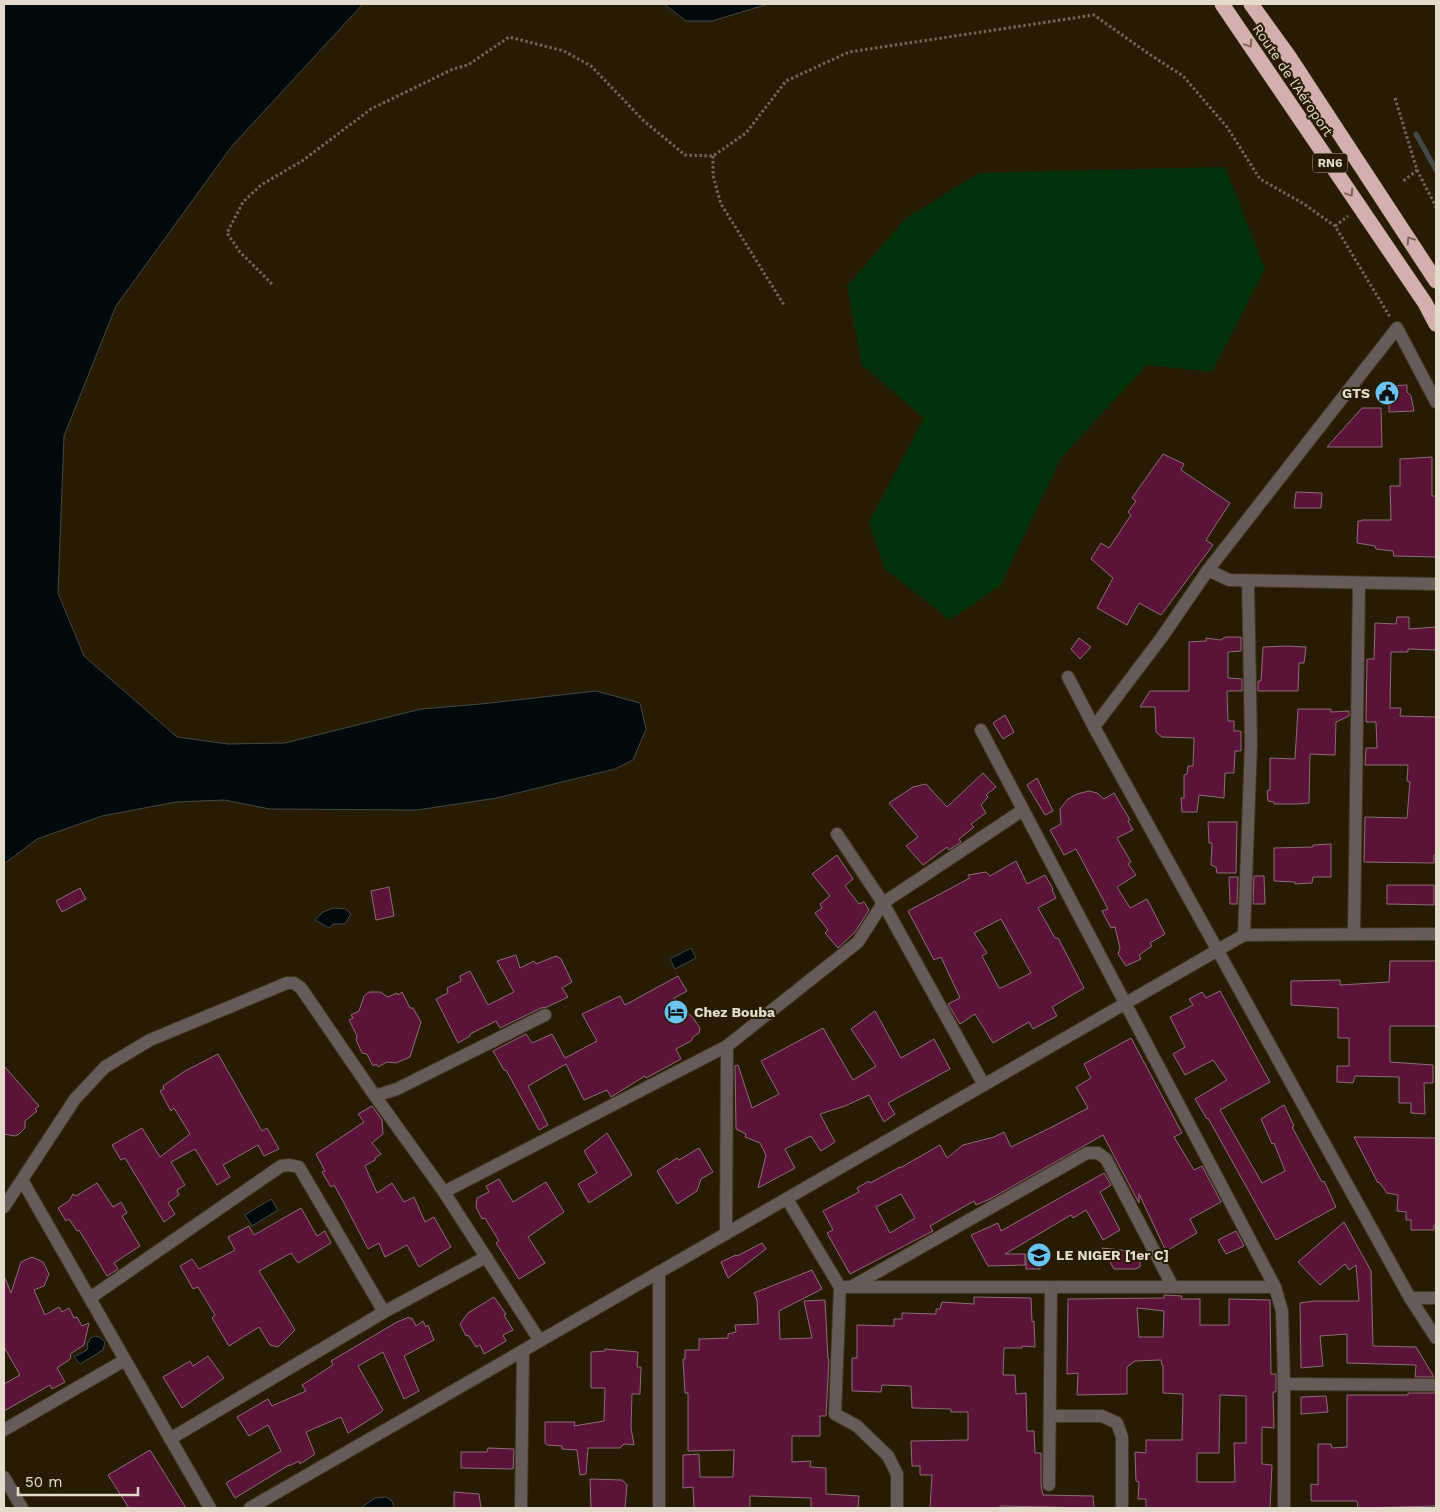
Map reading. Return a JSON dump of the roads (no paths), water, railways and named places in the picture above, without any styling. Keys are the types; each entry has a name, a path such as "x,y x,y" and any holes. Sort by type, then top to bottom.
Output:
{"highway":[{"name":"Route de l'Aéroport","path":"1222,4 1420,295 1436,324"},
{"name":"Route de l'Aéroport","path":"1251,4 1296,66 1436,281"}],"street":[{"path":"1094,727 1162,637 1208,570 1397,328 1436,402"},
{"path":"1208,570 1229,580 1436,584"},
{"path":"1244,935 1251,744 1248,581"},
{"path":"1354,934 1359,584"},
{"path":"1068,677 1410,1298 1436,1338"},
{"path":"981,730 1275,1287 1282,1311 1284,1508"},
{"path":"444,1192 727,1046 858,942 883,904 1023,810"},
{"path":"837,834 883,904 984,1085"},
{"path":"250,1508 1244,935 1436,934"},
{"path":"4,1207 75,1099 105,1067 150,1040 287,982 301,988 444,1192 540,1341"},
{"path":"375,1096 397,1089 545,1015"},
{"path":"726,1234 727,1046"},
{"path":"846,1287 1087,1153 1098,1153 1106,1159 1173,1287"},
{"path":"90,1298 281,1166 290,1165 299,1167 384,1312"},
{"path":"22,1180 210,1508"},
{"path":"787,1199 846,1287 835,1414 857,1426 888,1456 897,1474 897,1508"},
{"path":"170,1439 384,1312 486,1257"},
{"path":"659,1272 659,1508"},
{"path":"846,1287 1275,1287"},
{"path":"1049,1485 1051,1287"},
{"path":"1410,1298 1436,1298"},
{"path":"522,1508 523,1351"},
{"path":"4,1430 126,1360"},
{"path":"1284,1384 1436,1385"},
{"path":"1050,1416 1102,1416 1117,1423 1122,1437 1122,1508"},
{"path":"4,1477 22,1508"}],"waterway":[{"path":"1416,134 1436,170"}],"place":[{"name":"GTS","path":"1387,393"},
{"name":"Chez Bouba","path":"676,1012"},
{"name":"LE NIGER [1er C]","path":"1039,1255"}]}
